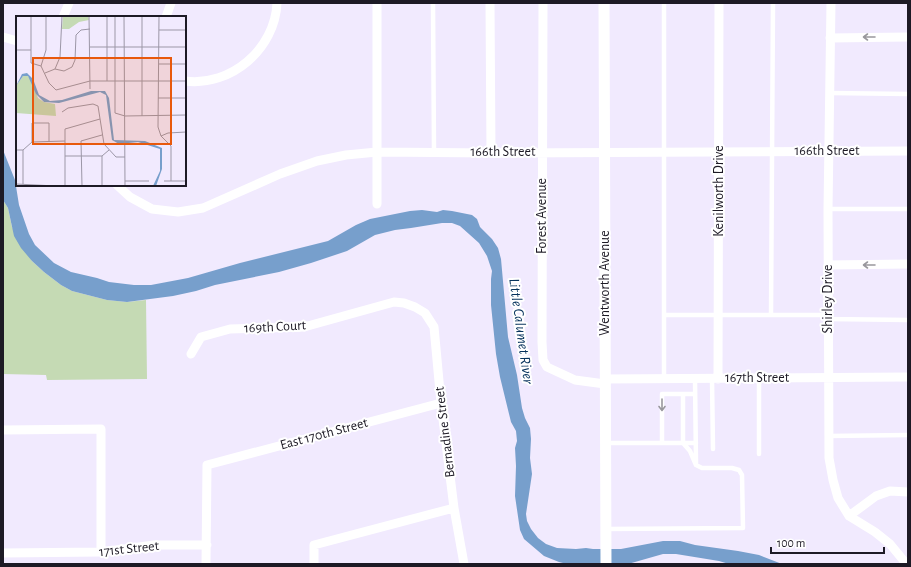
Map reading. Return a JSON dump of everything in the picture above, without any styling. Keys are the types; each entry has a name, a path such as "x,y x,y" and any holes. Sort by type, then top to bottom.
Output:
{"street":[{"path":"64,16 69,3"},
{"path":"166,16 171,3"},
{"path":"186,81 218,79 244,65 256,55 266,40 272,27 277,12 277,3"},
{"path":"377,3 377,204"},
{"path":"490,3 491,153"},
{"name":"Forest Avenue","path":"543,3 543,360 547,367 575,380 605,382"},
{"name":"Wentworth Avenue","path":"604,3 606,564"},
{"name":"Kenilworth Drive","path":"715,379 718,315 719,3"},
{"name":"Shirley Drive","path":"831,3 828,209 829,458 838,498 849,516 875,532 890,544 904,560 905,564"},
{"path":"3,37 16,41"},
{"path":"830,38 908,37"},
{"name":"166th Street","path":"118,186 130,197 152,209 178,212 203,208 280,174 317,161 346,155 377,152 491,153 829,150 908,151"},
{"path":"828,265 908,264"},
{"name":"169th Court","path":"191,354 200,337 230,329 304,327 394,302 404,303 415,307"},
{"name":"Bernadine Street","path":"415,307 425,313 434,327 441,403 454,508 464,564"},
{"name":"167th Street","path":"605,382 664,379 908,377"},
{"name":"East 170th Street","path":"206,545 207,465 441,403"},
{"path":"3,430 101,429 101,552"},
{"path":"849,516 876,496 890,491 908,492"},
{"path":"314,564 314,545 454,508"},
{"name":"171st Street","path":"3,553 101,552 154,545 206,545"},
{"path":"206,545 206,564"}],"lane":[{"path":"433,3 434,152"},
{"path":"664,3 664,379"},
{"path":"771,315 774,3"},
{"path":"830,93 908,94"},
{"path":"828,209 908,209"},
{"path":"664,315 771,315 908,320"},
{"path":"759,378 759,454"},
{"path":"695,379 696,465"},
{"path":"713,450 715,379"},
{"path":"662,443 662,394 695,394"},
{"path":"606,525 743,528 742,475 739,470 732,468 702,468 696,465 690,451 683,443 683,394"},
{"path":"828,436 908,435"},
{"path":"605,443 696,443"}],"green space":[{"path":"3,200 8,208 12,227 32,261 61,285 72,291 107,300 127,302 146,300 147,379 47,380 46,375 3,374"}],"water":[{"path":"3,150 15,180 19,205 29,234 35,245 54,263 71,272 109,282 134,285 151,285 188,278 240,263 328,241 370,219 410,211 422,210 437,212 443,210 472,215 477,219 480,227 492,239 498,248 501,259 508,337 517,375 522,408 530,428 530,458 532,474 526,514 527,521 531,529 538,538 546,544 557,548 576,549 621,549 663,541 680,541 695,545 759,555 782,564 729,564 676,554 663,554 628,564 567,564 544,556 524,539 520,530 515,496 516,431 511,422 496,354 491,305 492,271 487,256 479,243 460,226 452,223 442,223 395,230 375,235 347,251 311,263 279,272 215,285 173,296 127,302 107,300 72,291 61,285 32,261 21,248 14,236 8,208 3,200"}],"water label":[{"name":"Little Calumet River","path":"521,331"}]}
